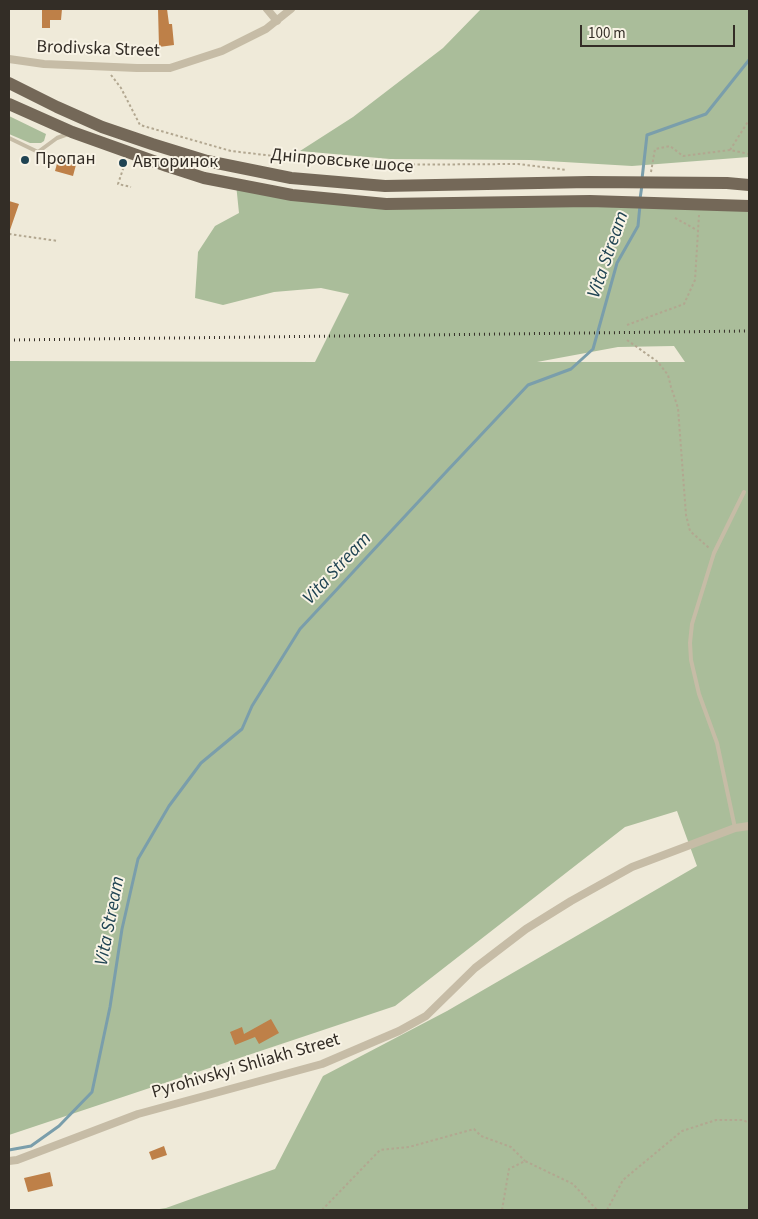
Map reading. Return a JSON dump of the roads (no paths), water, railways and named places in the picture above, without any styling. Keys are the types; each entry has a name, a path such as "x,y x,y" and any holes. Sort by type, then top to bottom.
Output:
{"main road":[{"name":"Дніпровське шосе","path":"9,83 102,127 207,162 291,178 386,186 589,182 727,182 749,185"},
{"name":"Дніпровське шосе","path":"9,104 72,132 204,178 292,195 386,204 590,201 749,206"}],"street":[{"path":"267,9 277,21"},
{"name":"Brodivska Street","path":"9,59 44,64 170,68 222,51 266,30 291,9"},
{"name":"Pyrohivskyi Shliakh Street","path":"9,1161 17,1160 138,1114 322,1064 399,1032 426,1016 475,968 511,940 571,901 632,867 735,828 749,826"}],"lane":[{"path":"9,138 38,152 57,138 72,132"},
{"path":"735,828 717,742 699,694 691,660 690,643 692,624 714,553 744,492"}],"waterway":[{"name":"Vita Stream","path":"642,179 647,135 706,114 749,60"},
{"name":"Vita Stream","path":"640,199 642,185"},
{"name":"Vita Stream","path":"9,1150 31,1146 59,1126 92,1092 110,1007 122,929 138,859 169,806 201,763 242,729 252,706 300,629 528,385 571,369 593,349 617,263 638,226 640,205"}],"railway":[{"path":"9,340 749,331"}],"place":[{"name":"Пропан","path":"25,160"},
{"name":"Авторинок","path":"123,163"}]}
